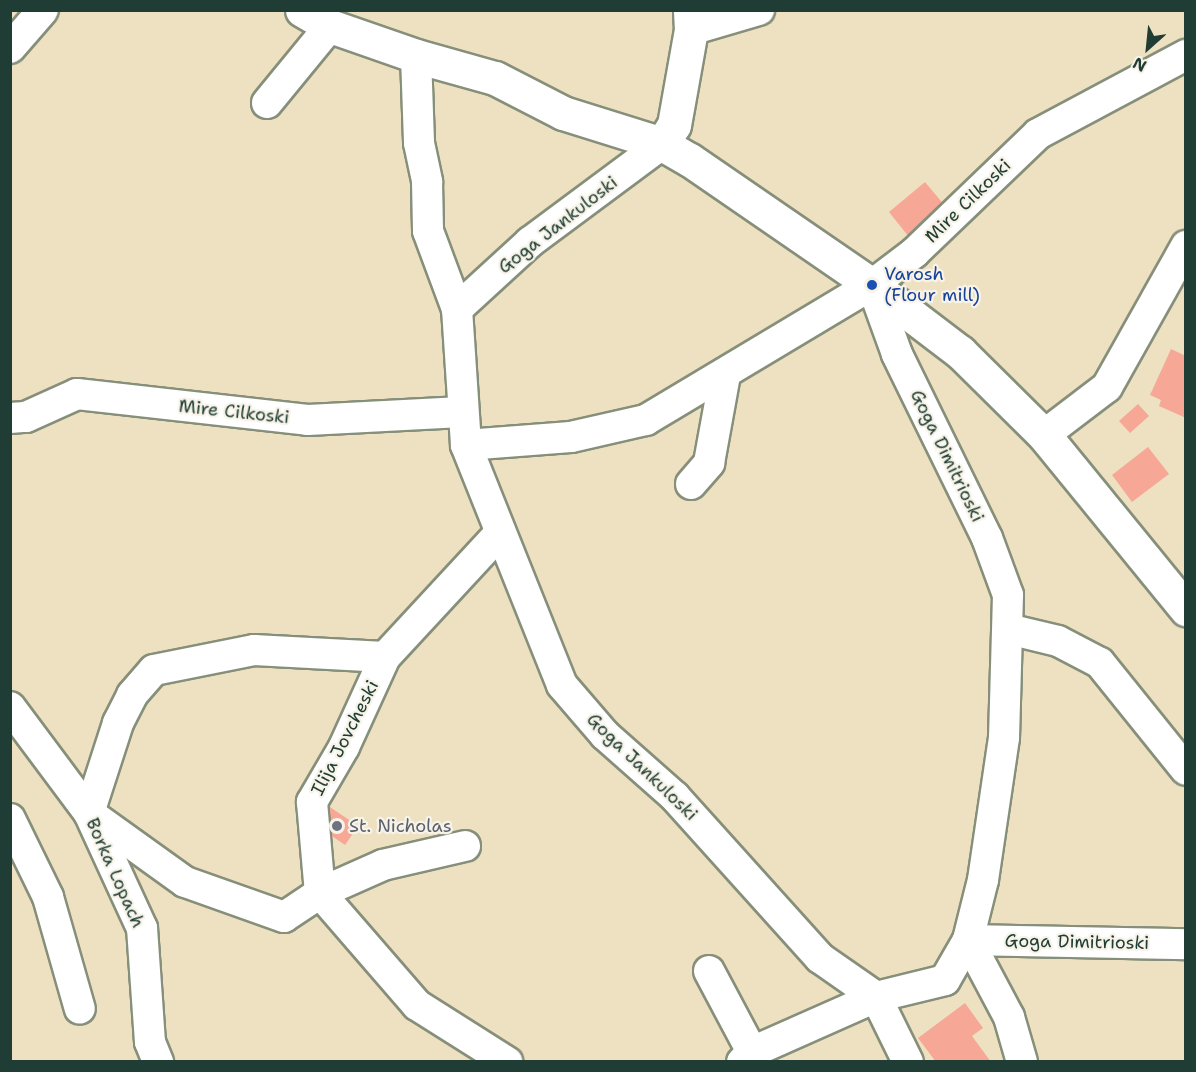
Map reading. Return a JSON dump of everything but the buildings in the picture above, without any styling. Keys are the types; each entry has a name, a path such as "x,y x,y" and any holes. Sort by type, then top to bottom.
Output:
{"street":[{"path":"10,48 43,10"},
{"path":"662,144 674,125 690,20 759,10"},
{"path":"267,103 316,18 416,56 495,78 563,113 662,144 872,285 960,352 1044,435 1185,609"},
{"name":"Mire Cilkoski","path":"466,445 571,437 646,420 725,375 872,285 914,253 1038,134 1185,55"},
{"name":"Goga Jankuloski","path":"416,56 419,143 427,182 428,231 457,309 462,412 466,445 562,685 605,735 675,797 820,958 876,997 908,1062"},
{"name":"Goga Jankuloski","path":"457,309 530,242 662,144"},
{"path":"1044,435 1107,387 1185,246"},
{"name":"Goga Dimitrioski","path":"747,1057 876,997 945,980 968,940 983,880 1004,738 1008,595 987,538 897,354 872,285"},
{"path":"691,484 709,463 725,375"},
{"name":"Mire Cilkoski","path":"10,418 26,417 77,394 308,420 462,412"},
{"name":"Ilija Jovcheski","path":"320,893 312,802 344,747 386,657 500,533"},
{"path":"1008,629 1058,641 1100,663 1185,771"},
{"name":"Ilija Jovcheski","path":"89,813 118,723 132,695 154,670 254,650 386,657"},
{"name":"Borka Lopach","path":"10,707 89,813 142,928 150,1042 158,1062"},
{"path":"89,813 185,882 284,917 320,893 383,865 465,846"},
{"path":"10,819 48,897 80,1009"},
{"path":"320,893 417,1005 507,1062"},
{"name":"Goga Dimitrioski","path":"968,940 1185,944"},
{"name":"Goga Dimitrioski","path":"968,940 1009,1017 1022,1062"},
{"path":"709,970 747,1057"}],"place":[{"name":"Varosh (Flour mill)","path":"872,285"},
{"name":"St. Nicholas","path":"337,826"}]}
